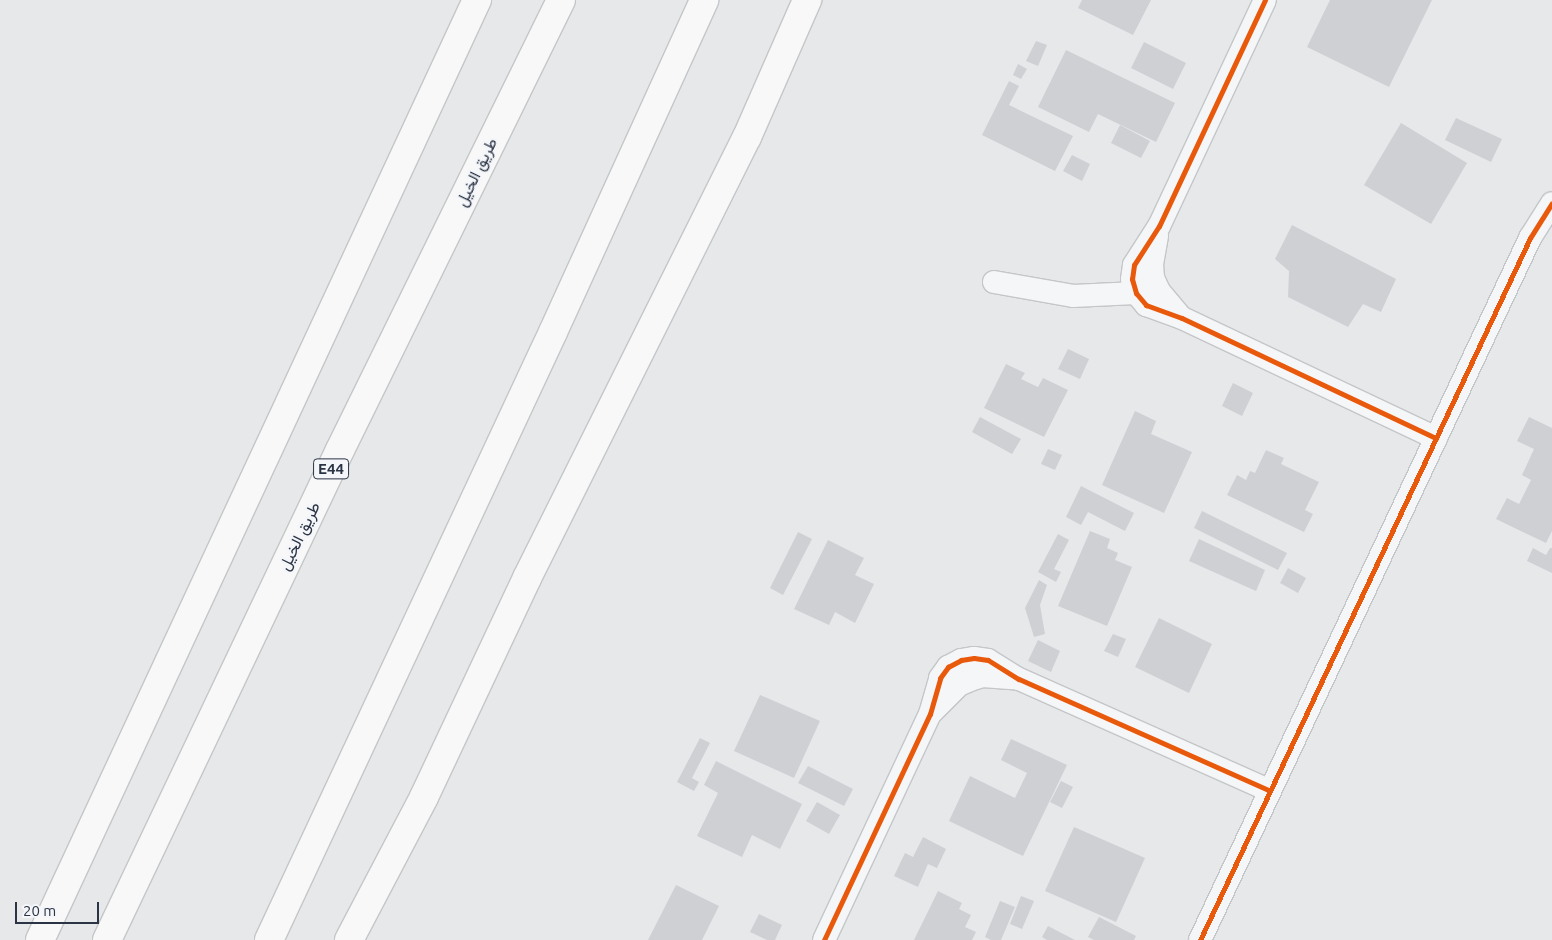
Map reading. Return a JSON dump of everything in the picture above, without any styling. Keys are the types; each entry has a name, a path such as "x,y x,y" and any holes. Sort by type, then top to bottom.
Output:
{"highway":[{"path":"40,940 477,0"},
{"name":"طريق الخيل","path":"107,940 340,450 561,0"},
{"path":"268,940 553,332 704,0"},
{"path":"350,940 424,797 527,578 747,137 807,0"}],"street":[{"path":"1265,0 1159,226 1134,265 1132,280 1136,293 1146,306 1182,318 1436,438"},
{"path":"1200,940 1268,790 1530,238 1552,202"},
{"path":"1159,226 1152,264 1153,278 1159,291 1182,318"},
{"path":"994,282 1073,296 1136,293"},
{"path":"824,940 930,714 940,678 948,667 960,660 974,658 988,660 1019,679 1268,790"}],"building":[{"path":"1082,0 1151,0 1133,35 1078,8"},
{"path":"1330,0 1432,0 1389,87 1307,47"},
{"path":"1036,41 1047,45 1038,66 1026,61"},
{"path":"1144,42 1186,63 1173,89 1131,68"},
{"path":"1066,50 1175,103 1156,142 1098,114 1089,132 1038,107"},
{"path":"1018,64 1027,69 1021,79 1013,75"},
{"path":"1009,81 1019,86 1009,105 1073,136 1055,171 982,135"},
{"path":"1456,118 1502,139 1491,162 1445,140"},
{"path":"1401,123 1467,163 1431,224 1364,185"},
{"path":"1120,125 1150,141 1141,158 1111,143"},
{"path":"1072,155 1090,164 1082,181 1063,171"},
{"path":"1292,225 1396,279 1381,312 1363,304 1348,327 1288,297 1289,271 1275,259"},
{"path":"1068,349 1089,359 1080,379 1058,369"},
{"path":"1006,364 1025,373 1021,379 1038,387 1043,378 1068,390 1044,437 984,408"},
{"path":"1233,383 1253,393 1242,416 1222,406"},
{"path":"1135,411 1156,421 1151,434 1192,452 1164,513 1102,485"},
{"path":"980,417 1021,439 1012,454 972,432"},
{"path":"1529,417 1552,428 1552,531 1546,543 1496,519 1507,498 1519,504 1531,480 1522,475 1534,449 1517,441"},
{"path":"1048,449 1062,455 1055,470 1041,464"},
{"path":"1266,450 1284,458 1281,464 1319,482 1305,510 1313,514 1304,532 1227,495 1237,475 1246,480 1250,471 1255,473"},
{"path":"1081,486 1134,513 1125,531 1088,512 1081,525 1066,517"},
{"path":"1202,511 1287,553 1278,570 1194,528"},
{"path":"1090,531 1110,539 1107,548 1118,553 1115,560 1132,567 1107,626 1058,606"},
{"path":"798,532 812,539 783,595 770,588"},
{"path":"1058,534 1069,540 1054,569 1061,572 1056,582 1038,572"},
{"path":"1199,539 1265,570 1256,591 1189,561"},
{"path":"828,540 864,558 855,575 874,584 855,623 835,612 829,625 794,609"},
{"path":"1533,548 1546,555 1550,548 1552,548 1552,573 1527,561"},
{"path":"1288,568 1306,578 1298,593 1280,583"},
{"path":"1039,580 1047,585 1040,605 1045,634 1034,637 1025,608"},
{"path":"1159,618 1212,644 1189,693 1135,667"},
{"path":"1113,634 1126,639 1118,657 1104,651"},
{"path":"1038,640 1060,651 1051,672 1028,661"},
{"path":"760,695 820,721 794,778 734,751"},
{"path":"700,738 710,743 692,778 699,782 694,791 677,782"},
{"path":"1011,739 1067,765 1023,856 949,821 970,776 1015,798 1027,773 1001,760"},
{"path":"716,761 802,804 780,849 752,835 742,857 697,836 718,793 704,785"},
{"path":"808,766 853,789 844,806 798,783"},
{"path":"1061,781 1073,787 1062,808 1050,802"},
{"path":"817,802 840,815 829,834 806,821"},
{"path":"1074,827 1145,858 1116,922 1045,891"},
{"path":"923,837 946,849 937,868 928,864 918,887 894,876 905,853 913,857"},
{"path":"676,885 719,906 702,940 648,940"},
{"path":"938,891 962,903 959,909 971,915 965,927 976,932 972,940 914,940"},
{"path":"1021,896 1034,901 1022,929 1010,924"},
{"path":"1000,901 1015,907 1001,940 991,940 985,937"},
{"path":"759,914 782,925 775,940 767,940 750,932"},
{"path":"1099,917 1136,936 1134,940 1094,940 1088,937"},
{"path":"1048,926 1075,940 1047,940 1042,937"}],"cycle path":[{"path":"1265,0 1159,226 1134,265 1132,279 1136,293 1146,305 1182,318 1436,438"},
{"path":"1200,940 1530,238 1552,203"},
{"path":"824,940 930,714 940,678 948,667 961,660 974,658 988,660 1019,679 1268,790"}]}
